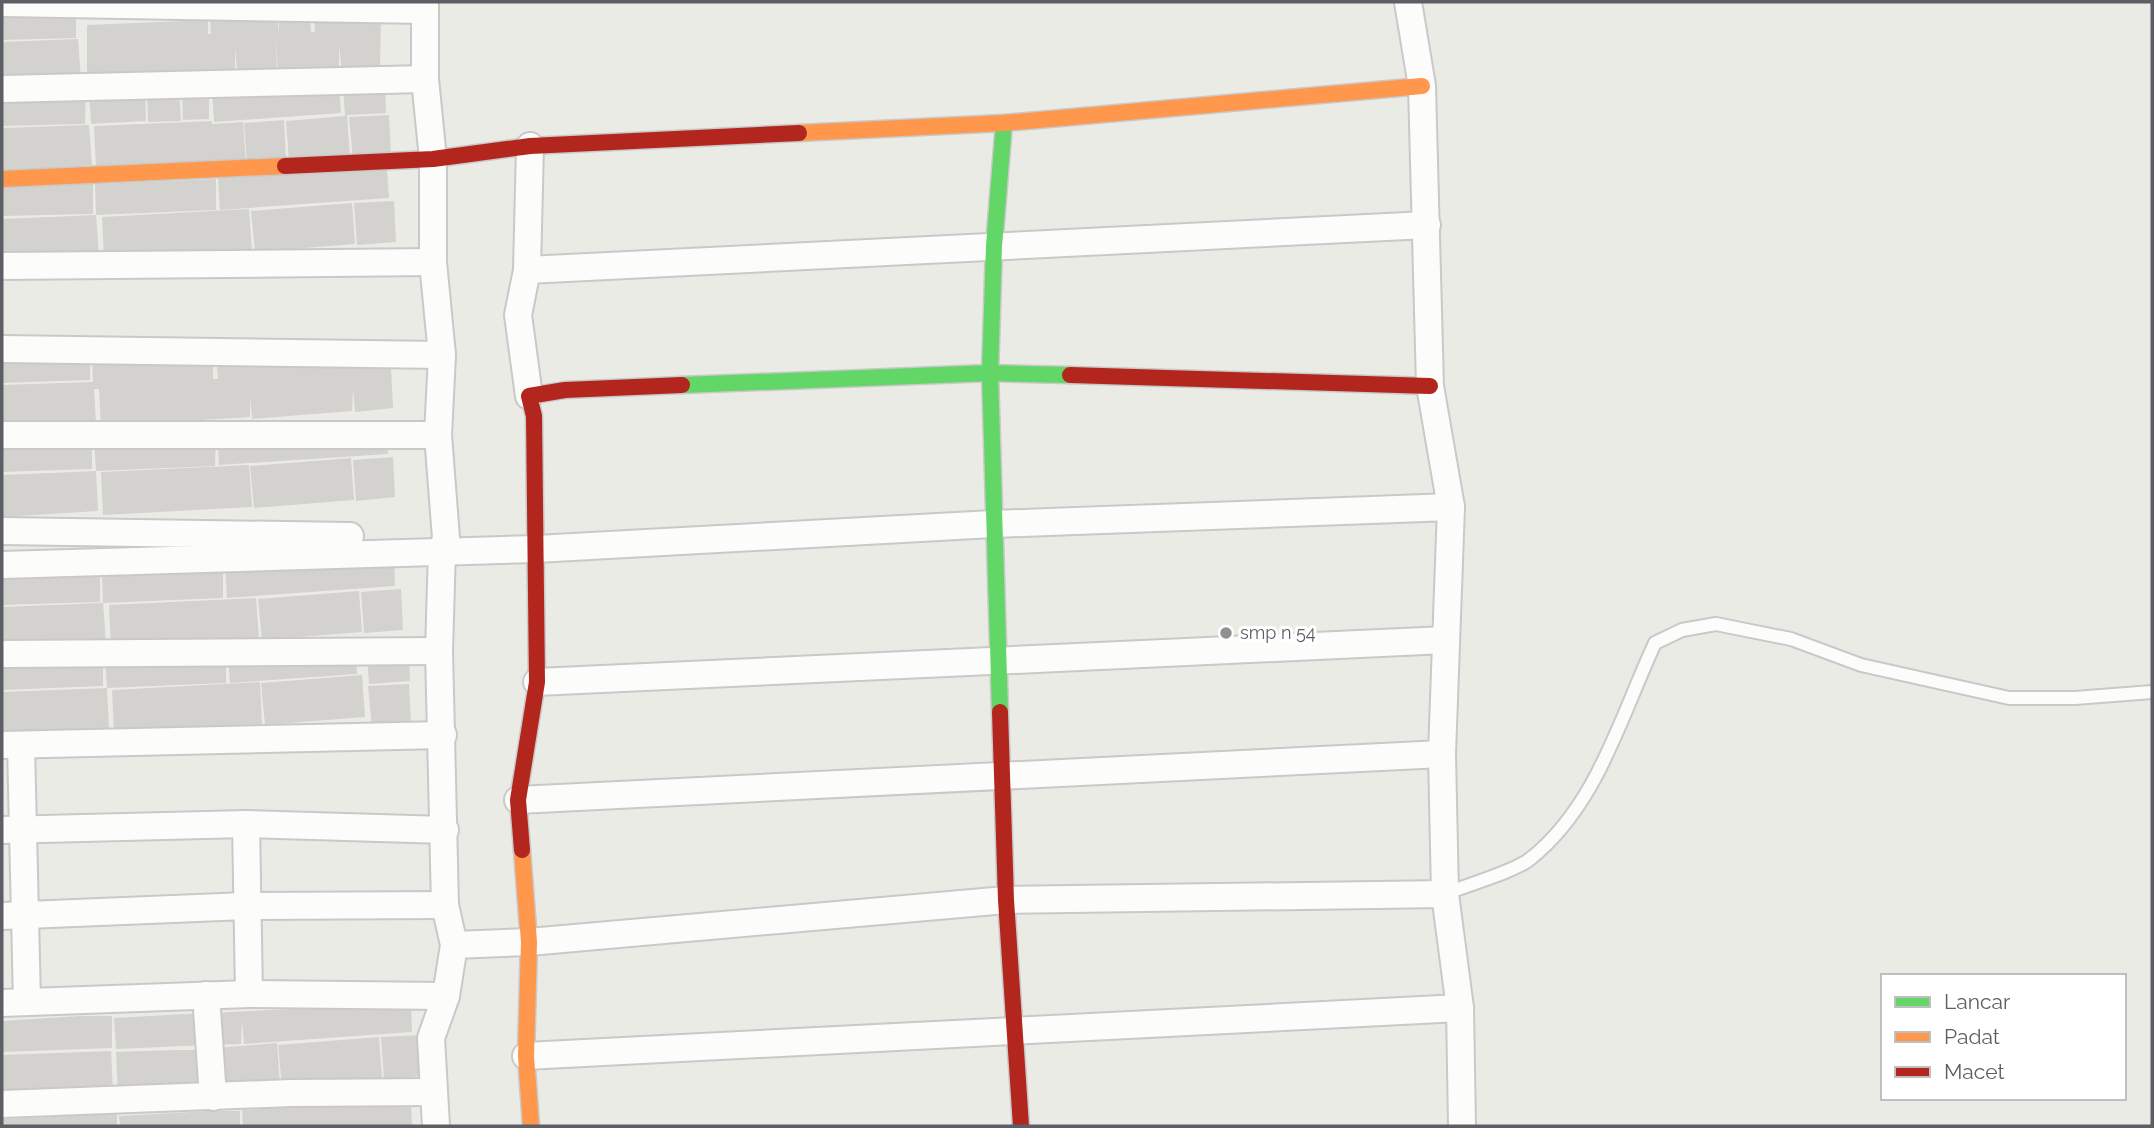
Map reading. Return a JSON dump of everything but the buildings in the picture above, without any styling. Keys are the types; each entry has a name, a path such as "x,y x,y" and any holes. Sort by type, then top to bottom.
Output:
{"street":[{"path":"1408,2 1422,86 1430,386 1451,507 1442,754 1445,894 1460,1008 1462,1126"},
{"path":"2,3 425,6 425,79 433,159 433,262 442,355 438,435 444,544 439,651 445,830 444,905 454,945 446,996 431,1038 436,1126"},
{"path":"2,89 425,79"},
{"path":"2,179 433,159 530,146 1004,123 1422,86"},
{"path":"1004,123 994,246 990,373 1006,900 1021,1126"},
{"path":"530,146 527,270 518,315 534,416 537,682 518,800 529,943 526,1056 531,1126"},
{"path":"527,270 1427,225"},
{"path":"2,266 433,262"},
{"path":"2,349 442,355"},
{"path":"529,396 565,390 990,373 1430,386"},
{"path":"2,435 438,435"},
{"path":"2,531 536,549 993,524 1451,507"},
{"path":"2,565 444,544"},
{"path":"537,682 1446,640"},
{"path":"2,654 439,651"},
{"path":"443,735 11,745 12,915 14,1003 249,994 446,996"},
{"path":"518,800 1442,754"},
{"path":"12,830 246,824 445,830"},
{"path":"246,824 249,994"},
{"path":"454,945 529,943 1006,900 1445,894"},
{"path":"12,915 246,906 444,905"},
{"path":"206,995 213,1097"},
{"path":"526,1056 1460,1008"},
{"path":"2,1104 434,1092"}],"lane":[{"path":"1445,894 1528,861 1568,820 1605,761 1655,643 1682,630 1716,624 1791,639 1861,665 2010,698 2075,698 2152,692"}],"traffic: fast":[{"path":"1000,712 990,373 994,246 1004,123"},
{"path":"682,385 990,373 1070,375"}],"traffic: slow":[{"path":"799,133 1004,123 1422,86"},
{"path":"2,179 285,166"},
{"path":"522,850 529,942 526,1056 531,1126"}],"traffic: jam":[{"path":"285,166 433,159 530,146 799,133"},
{"path":"1070,375 1430,386"},
{"path":"522,850 518,800 537,682 534,416 529,396 565,390 682,385"},
{"path":"1000,712 1006,900 1021,1126"}],"place":[{"name":"smp n 54","path":"1226,633"}]}
